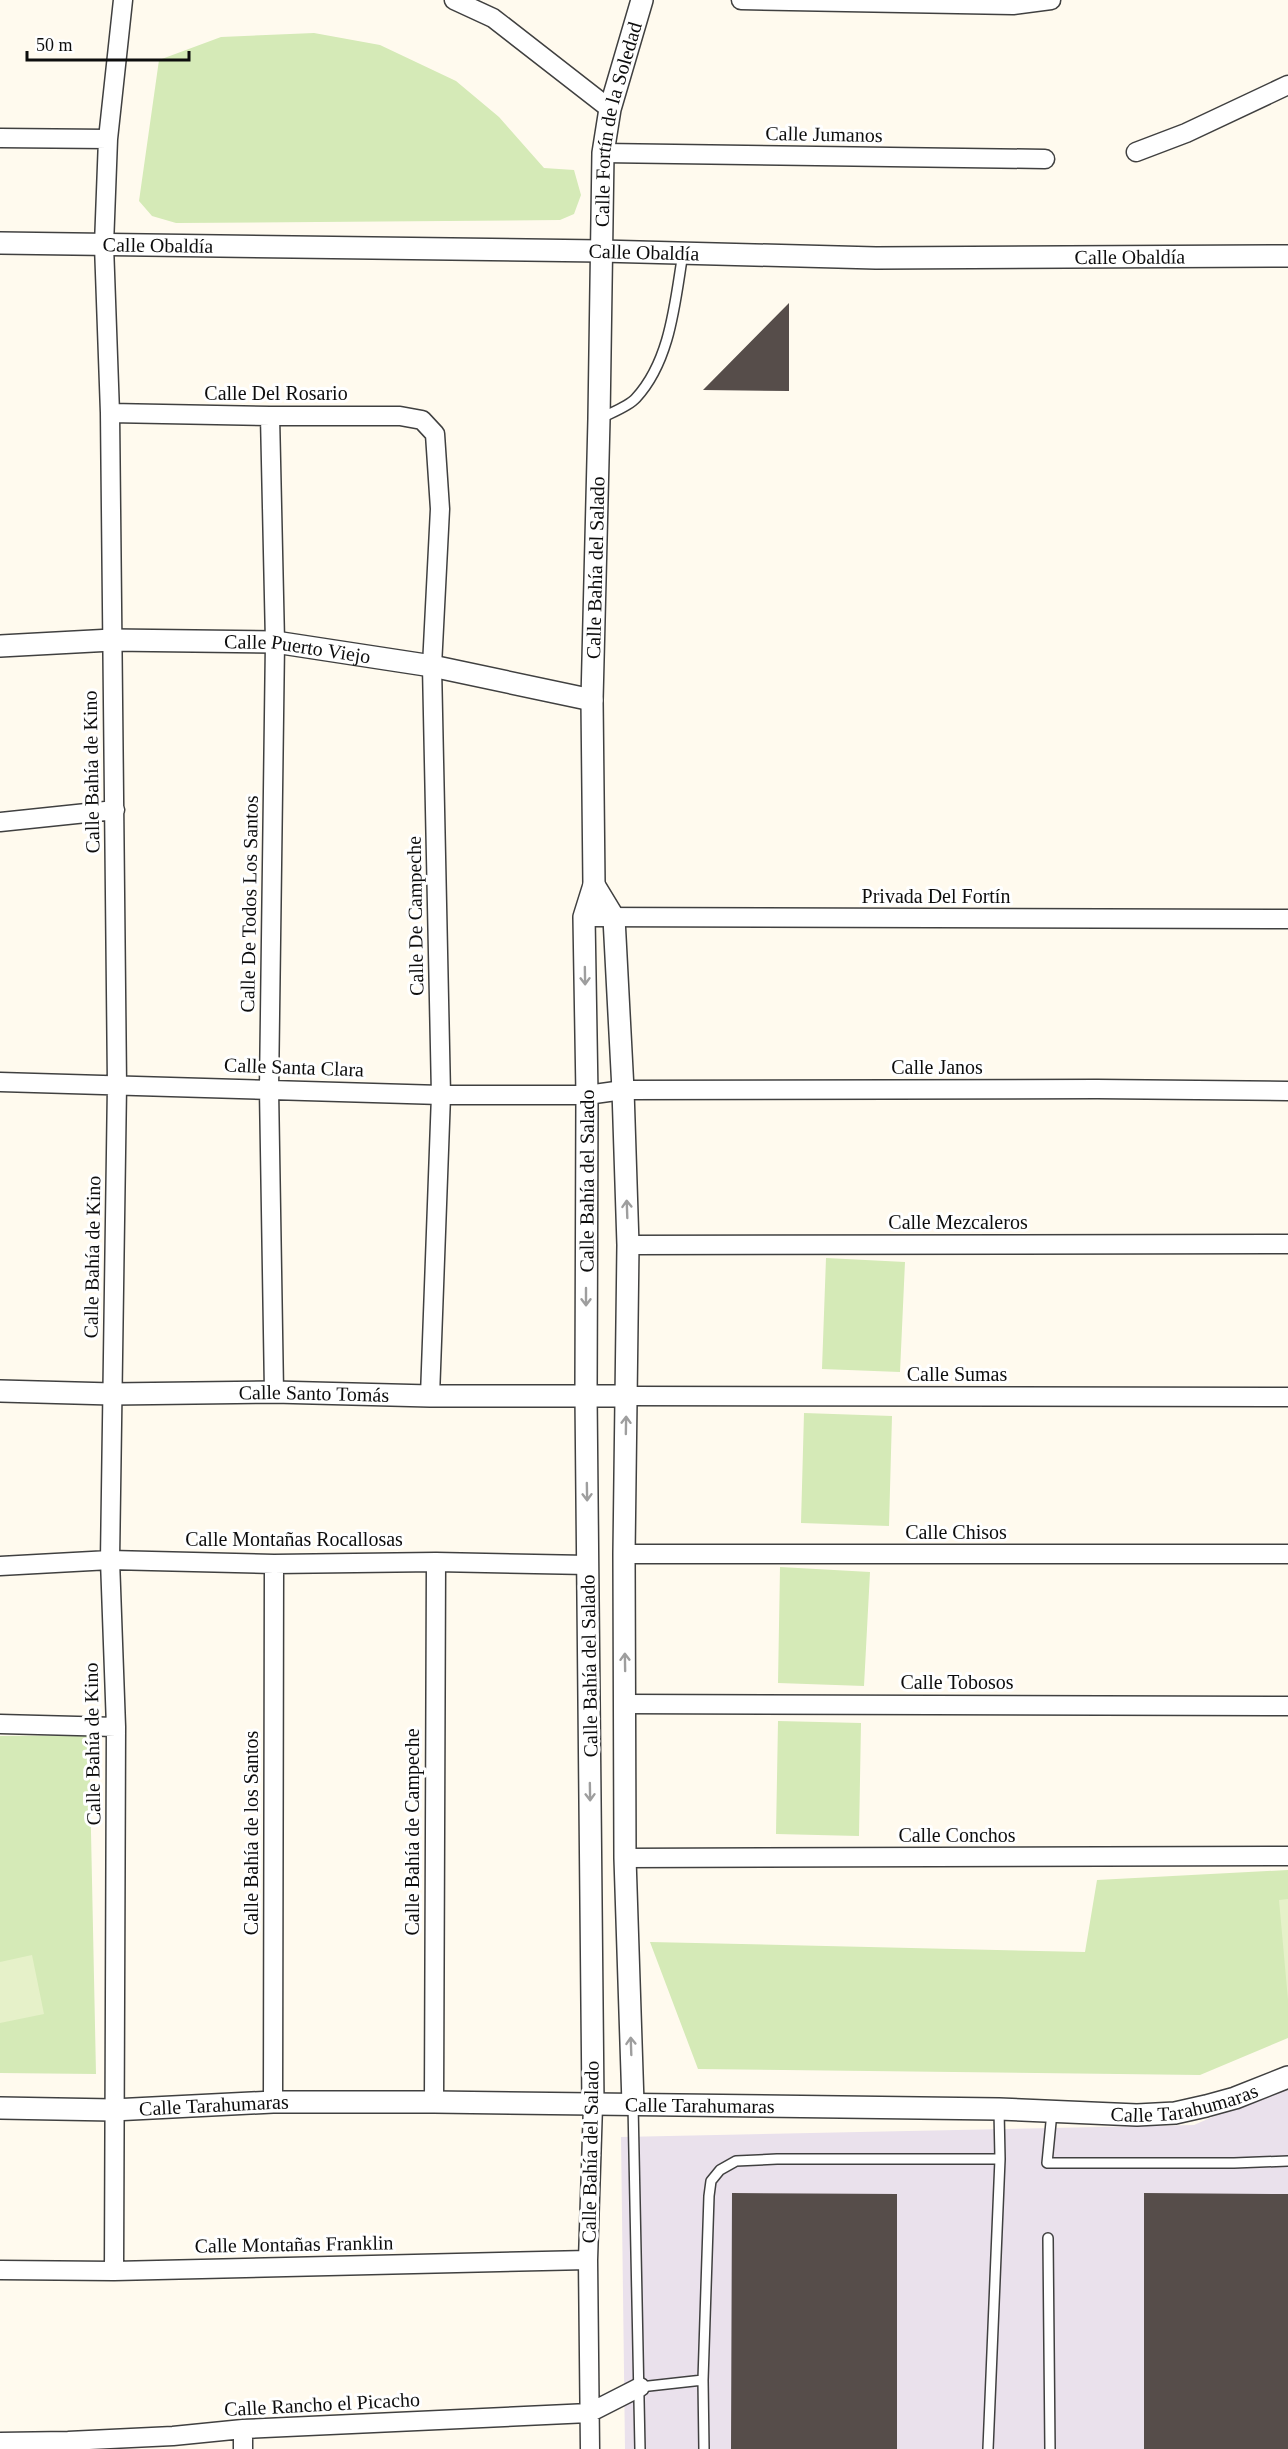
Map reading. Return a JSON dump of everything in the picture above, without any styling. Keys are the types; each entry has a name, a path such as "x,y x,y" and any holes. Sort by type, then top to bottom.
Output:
{"street":[{"name":"Calle Bahía de Kino","path":"114,2271 116,1727 110,1560 117,1085 110,413 104,245 108,139 123,0"},
{"name":"Calle Fortín de la Soledad","path":"454,0 493,18 610,109"},
{"name":"Calle Fortín de la Soledad","path":"601,251 603,153 610,109 642,0"},
{"path":"741,0 1013,5 1051,0"},
{"path":"1136,152 1186,133 1288,85"},
{"path":"0,138 108,139"},
{"name":"Calle Jumanos","path":"603,153 1045,159"},
{"name":"Calle Obaldía","path":"0,243 601,251 876,258 1288,256"},
{"name":"Calle Bahía del Salado","path":"590,2449 588,2260 593,2105 584,917 594,885 592,700 601,251"},
{"name":"Calle Del Rosario","path":"110,413 407,416 422,420 435,434"},
{"name":"Calle De Todos Los Santos","path":"270,416 275,642 269,1089 274,1392"},
{"name":"Calle De Campeche","path":"430,1396 441,1095 432,666 440,509 435,434"},
{"name":"Calle Puerto Viejo","path":"0,646 112,640 275,642 432,666 592,700"},
{"path":"0,822 115,810"},
{"name":"Calle Bahía del Salado","path":"594,885 614,918 628,1245 624,1554 626,1858 633,2104"},
{"name":"Privada Del Fortín","path":"584,917 1288,919"},
{"name":"Calle Santa Clara","path":"0,1082 441,1095 587,1095"},
{"name":"Calle Janos","path":"587,1095 623,1090 1288,1091"},
{"name":"Calle Mezcaleros","path":"628,1245 1288,1244"},
{"name":"Calle Santo Tomás","path":"0,1391 112,1394 274,1392 430,1396 627,1396"},
{"name":"Calle Sumas","path":"627,1396 1288,1397"},
{"name":"Calle Chisos","path":"624,1554 1288,1554"},
{"name":"Calle Montañas Rocallosas","path":"0,1566 110,1560 274,1564 436,1562 588,1565"},
{"name":"Calle Bahía de Campeche","path":"434,2102 436,1562"},
{"name":"Calle Bahía de los Santos","path":"273,2102 274,1564"},
{"name":"Calle Tobosos","path":"625,1704 1288,1706"},
{"path":"0,1724 116,1727"},
{"name":"Calle Conchos","path":"626,1858 1288,1856"},
{"name":"Calle Tarahumaras","path":"0,2108 113,2110 273,2102 434,2102 999,2109 1137,2115 1174,2113 1235,2098 1288,2077"},
{"name":"Calle Montañas Franklin","path":"0,2270 114,2271 588,2260"},
{"name":"Calle Rancho el Picacho","path":"0,2442 68,2445 243,2429 589,2413 640,2387"},
{"path":"243,2429 243,2449"}],"lane":[{"path":"599,419 635,400 657,367 671,321 683,253"},
{"path":"633,2104 640,2449"},
{"path":"988,2449 1000,2159 999,2109"},
{"path":"1052,2112 1047,2163 1288,2161"},
{"path":"704,2449 703,2380 709,2196 711,2181 720,2170 736,2162 777,2158 1000,2159"},
{"path":"1048,2238 1050,2449"},
{"path":"640,2387 703,2380"}],"shaded area":[{"path":"1288,2084 1288,2449 625,2449 621,2137 1194,2125"}],"green space":[{"path":"314,33 380,45 456,81 499,117 544,168 574,170 581,195 574,214 560,220 176,223 152,216 139,201 159,60 221,37"},
{"path":"826,1258 905,1262 900,1372 822,1369"},
{"path":"804,1413 892,1416 889,1526 801,1523"},
{"path":"780,1567 870,1572 864,1686 778,1683"},
{"path":"778,1721 861,1723 859,1836 776,1834"},
{"path":"89,1735 96,2074 0,2073 0,1736"},
{"path":"1288,1870 1288,2038 1200,2075 698,2069 650,1942 1085,1952 1097,1880"},
{"path":"1288,1899 1288,2000 1279,1900"},
{"path":"32,1955 44,2014 0,2023 0,1962"}],"building":[{"path":"789,303 789,391 703,390"},
{"path":"732,2193 897,2194 897,2449 731,2449"},
{"path":"1144,2193 1288,2194 1288,2449 1144,2449"}]}
